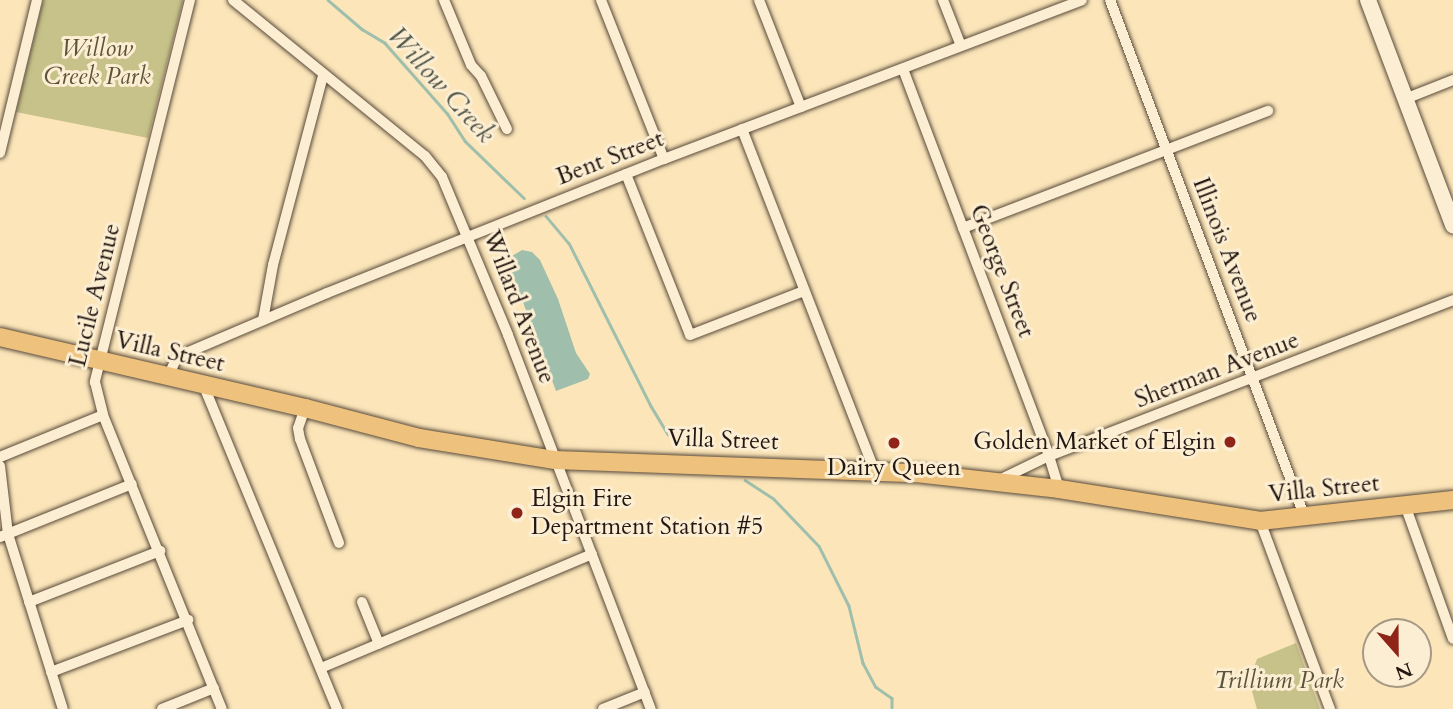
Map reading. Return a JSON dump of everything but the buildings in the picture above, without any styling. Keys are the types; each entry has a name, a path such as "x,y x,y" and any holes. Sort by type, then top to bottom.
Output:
{"main road":[{"path":"1368,0 1453,225"},
{"name":"Villa Street","path":"0,337 462,447 555,460 874,470 1059,489 1260,521 1453,500"}],"street":[{"path":"0,153 37,0"},
{"name":"Lucile Avenue","path":"190,0 99,361 96,392 222,709"},
{"name":"Willard Avenue","path":"233,0 436,168 468,235 651,709"},
{"path":"444,0 471,65 481,76 507,129"},
{"path":"601,0 664,159"},
{"path":"759,0 801,107"},
{"path":"943,0 961,46"},
{"name":"Bent Street","path":"169,377 177,357 468,235 1082,0"},
{"name":"Illinois Avenue","path":"1110,0 1304,515"},
{"name":"George Street","path":"903,68 1059,489"},
{"path":"263,320 276,252 323,76"},
{"path":"1405,99 1453,80"},
{"path":"963,228 1268,111"},
{"path":"742,130 874,470"},
{"path":"626,174 690,335 804,291"},
{"name":"Sherman Avenue","path":"997,481 1049,456 1453,300"},
{"path":"203,384 337,709"},
{"path":"305,408 298,428 300,439 339,543"},
{"path":"0,457 103,415"},
{"path":"0,466 4,535 29,601 62,709"},
{"path":"4,535 132,484"},
{"path":"1405,505 1453,639"},
{"path":"1260,521 1330,709"},
{"path":"29,601 160,551"},
{"path":"321,668 592,554"},
{"path":"362,601 379,644"},
{"path":"51,672 188,620"},
{"path":"162,709 214,688"},
{"path":"603,709 645,692"}],"green space":[{"name":"Willow Creek Park","path":"43,0 183,0 148,138 16,112"},
{"name":"Trillium Park","path":"1296,643 1320,709 1257,709 1249,681 1257,659"}],"shaded area":[{"path":"522,250 532,252 540,260 558,299 576,353 590,374 588,379 556,391 507,259"}],"waterway":[{"name":"Willow Creek","path":"328,0 362,29 385,43 447,113 465,141 524,198"},
{"name":"Willow Creek","path":"546,216 569,243 651,406 668,434"},
{"name":"Willow Creek","path":"745,480 773,498 819,546 849,606 863,663 876,687 892,698 892,709"}],"place":[{"name":"Golden Market of Elgin","path":"1230,442"},
{"name":"Dairy Queen","path":"894,443"},
{"name":"Elgin Fire Department Station #5","path":"517,513"}]}
